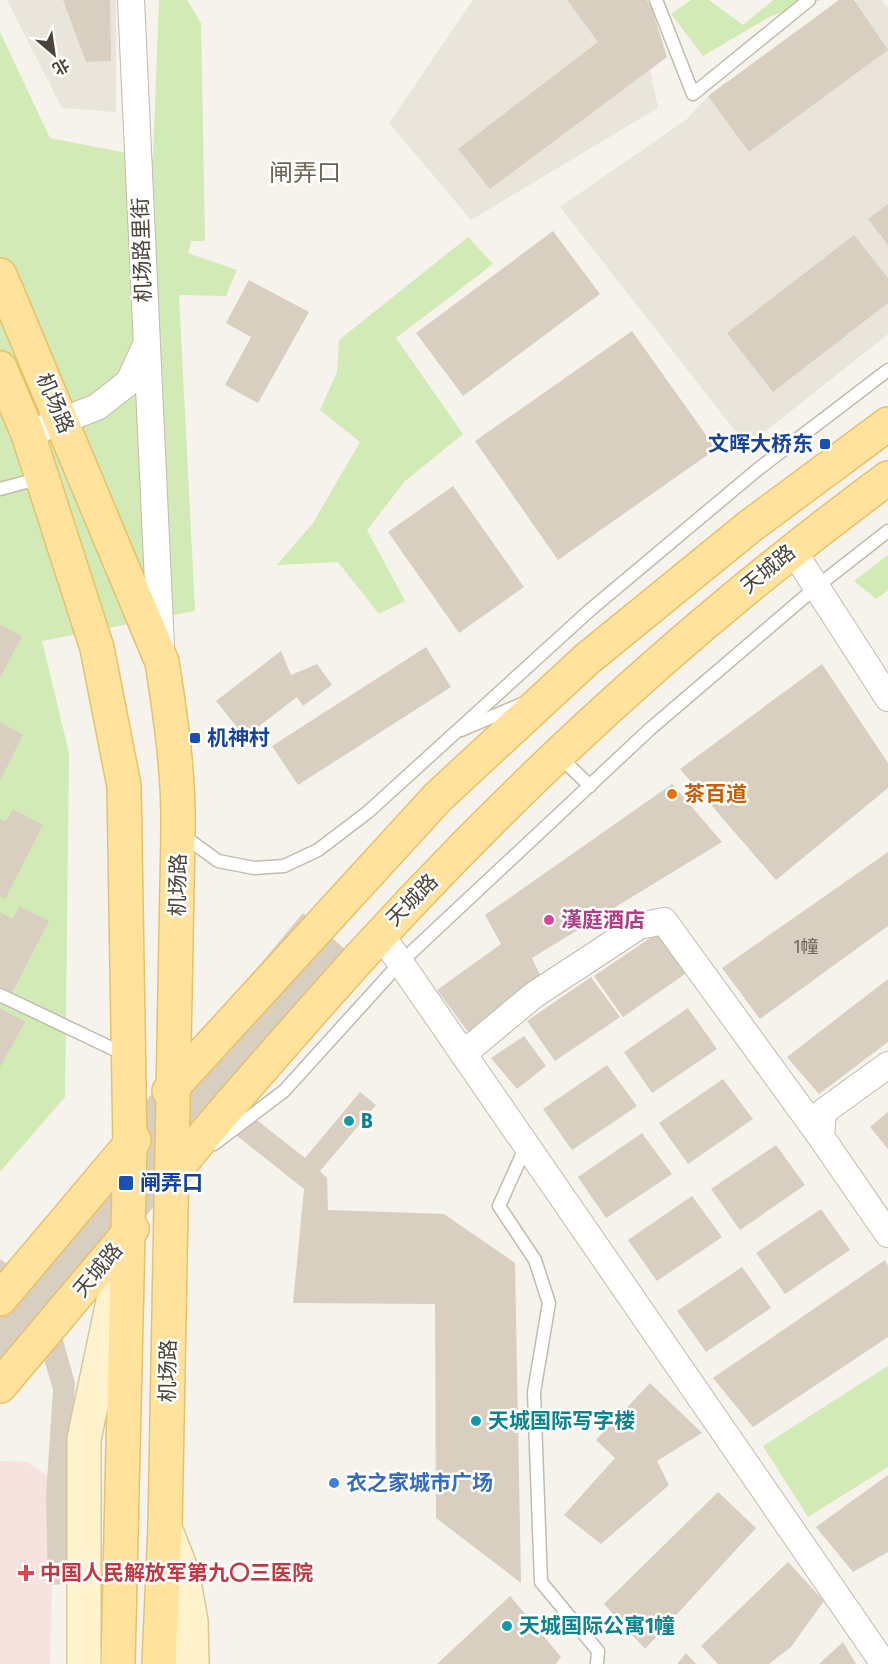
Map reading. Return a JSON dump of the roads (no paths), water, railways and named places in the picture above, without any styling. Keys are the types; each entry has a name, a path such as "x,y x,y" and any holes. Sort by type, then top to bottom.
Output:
{"main road":[{"name":"机场路","path":"0,275 162,662 179,790 165,1528 159,1664"},
{"name":"机场路","path":"0,368 28,434 97,648 124,786 130,1146 126,1236 118,1664"},
{"name":"天城路","path":"0,1299 130,1146 174,1084 438,797 587,659 749,527 888,424"},
{"name":"天城路","path":"0,1386 126,1236 172,1175 380,933 558,754 667,653 792,549 888,478"},
{"name":"机场路","path":"84,1664 84,1439 126,1236"},
{"name":"机场路","path":"165,1528 182,1571 191,1621 192,1664"}],"street":[{"name":"机场路里街","path":"28,434 97,407 129,381 146,344 131,0"},
{"path":"146,344 162,662"},
{"path":"792,549 888,698"},
{"path":"463,1054 534,994 639,926 664,921 821,1137 888,1234"},
{"path":"380,933 885,1664"},
{"path":"821,1137 823,1112 888,1065"}],"lane":[{"path":"656,0 693,94 809,0"},
{"path":"178,832 218,861 254,868 284,866 318,850 368,812 451,734 590,610 758,470 888,370"},
{"path":"0,489 42,477"},
{"path":"172,1175 284,1091 400,963 650,729 815,588 888,531"},
{"path":"451,734 553,690"},
{"path":"558,754 590,786"},
{"path":"0,995 128,1056"},
{"path":"526,1146 499,1206 535,1260 549,1303 534,1392 541,1582 598,1651 597,1664"}],"place":[{"name":"文晖大桥东","path":"825,444"},
{"name":"机神村","path":"195,738"},
{"name":"茶百道","path":"672,794"},
{"name":"漢庭酒店","path":"549,920"},
{"name":"B","path":"349,1121"},
{"name":"闸弄口","path":"126,1183"},
{"name":"天城国际写字楼","path":"476,1421"},
{"name":"衣之家城市广场","path":"334,1483"},
{"name":"中国人民解放军第九〇三医院","path":"26,1573"},
{"name":"天城国际公寓1幢","path":"507,1626"}],"district":[{"name":"闸弄口","path":"305,173"}]}
